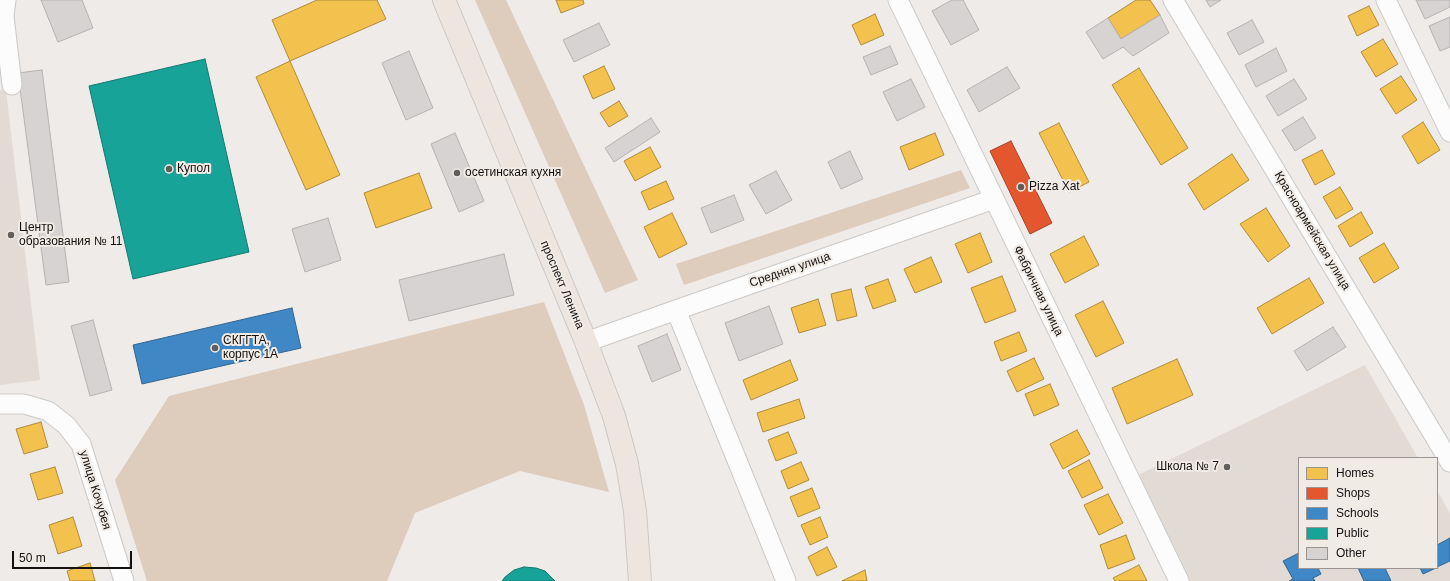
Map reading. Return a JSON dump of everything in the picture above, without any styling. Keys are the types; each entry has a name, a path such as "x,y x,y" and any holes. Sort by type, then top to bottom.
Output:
{"main road":[{"name":"проспект Ленина","path":"444,0 586,342 614,416 626,464 635,512 640,581"}],"street":[{"path":"6,0 4,16 12,84"},
{"name":"Фабричная улица","path":"898,0 1179,581"},
{"name":"Красноармейская улица","path":"1174,0 1450,462"},
{"path":"1386,0 1450,132"},
{"name":"Средняя улица","path":"586,342 994,199"},
{"path":"676,310 786,581"},
{"name":"улица Кочубея","path":"0,404 24,404 48,411 66,425 81,444 124,581"}],"shaded area":[{"path":"475,0 506,0 638,280 605,293"},
{"name":"Центр образования № 11","path":"0,90 6,90 40,380 0,385"},
{"path":"961,170 970,188 684,285 676,264"},
{"path":"544,302 584,405 609,492 520,471 415,513 387,581 147,581 115,480 169,396"},
{"name":"Школа № 7","path":"1365,365 1417,457 1298,457 1298,569 1438,569 1438,493 1450,513 1450,581 1186,581 1136,476"}],"building: Homes":[{"path":"317,0 377,0 386,19 290,61 272,20"},
{"path":"556,0 583,0 584,4 561,13"},
{"path":"1136,0 1150,0 1160,15 1121,39 1108,18"},
{"path":"1369,6 1379,25 1357,36 1348,16"},
{"path":"875,14 884,35 861,45 852,25"},
{"path":"1383,39 1398,64 1376,77 1361,52"},
{"path":"290,61 340,175 306,190 256,77"},
{"path":"604,66 615,89 593,99 583,76"},
{"path":"1139,68 1188,148 1161,165 1112,85"},
{"path":"1401,76 1417,100 1396,114 1380,89"},
{"path":"619,101 628,116 609,127 600,113"},
{"path":"1423,122 1440,150 1418,164 1402,136"},
{"path":"1059,123 1089,182 1069,192 1039,133"},
{"path":"935,133 944,155 909,170 900,147"},
{"path":"650,147 661,167 635,181 624,161"},
{"path":"1322,150 1335,174 1315,185 1302,160"},
{"path":"1232,154 1249,180 1204,210 1188,184"},
{"path":"419,173 432,208 376,228 364,193"},
{"path":"666,181 674,199 649,210 641,192"},
{"path":"1340,187 1353,209 1336,219 1323,197"},
{"path":"1266,208 1290,246 1268,262 1240,224"},
{"path":"1361,212 1373,233 1350,247 1338,226"},
{"path":"672,213 687,244 659,258 644,227"},
{"path":"980,233 992,262 968,273 955,244"},
{"path":"1084,236 1099,265 1065,283 1050,254"},
{"path":"1384,243 1399,268 1374,283 1359,258"},
{"path":"931,257 942,282 915,293 904,269"},
{"path":"1002,276 1016,311 985,323 971,288"},
{"path":"1309,278 1324,303 1272,334 1257,308"},
{"path":"888,279 896,301 873,309 865,287"},
{"path":"851,289 857,316 837,321 831,294"},
{"path":"818,299 826,325 799,333 791,308"},
{"path":"1103,301 1124,343 1096,357 1075,315"},
{"path":"1019,332 1027,351 1001,361 994,342"},
{"path":"1034,358 1044,379 1017,392 1007,371"},
{"path":"1177,359 1193,395 1127,424 1112,388"},
{"path":"790,360 798,380 751,400 743,380"},
{"path":"1050,384 1059,405 1034,416 1025,394"},
{"path":"799,399 805,418 763,432 757,413"},
{"path":"41,422 48,447 24,454 16,429"},
{"path":"1077,430 1090,454 1063,469 1050,444"},
{"path":"788,432 797,453 776,461 768,440"},
{"path":"1089,460 1103,488 1082,498 1068,471"},
{"path":"801,462 809,480 788,489 781,471"},
{"path":"55,467 63,493 38,500 30,474"},
{"path":"812,488 820,508 798,517 790,497"},
{"path":"1108,494 1123,523 1099,535 1084,505"},
{"path":"73,517 82,546 58,554 49,525"},
{"path":"820,517 828,537 810,545 801,525"},
{"path":"1126,535 1135,559 1108,569 1100,545"},
{"path":"827,547 837,567 817,576 808,557"},
{"path":"90,563 95,581 70,581 67,571"},
{"path":"1139,565 1147,581 1115,581 1113,578"},
{"path":"865,570 867,581 842,581"}],"building: Shops":[{"name":"Pizza Xat","path":"1011,141 1052,223 1030,234 990,151"}],"building: Schools":[{"path":"292,308 301,348 142,384 133,345"},
{"path":"1450,538 1450,561 1438,567 1438,544"},
{"path":"1298,554 1298,569 1318,569 1321,574 1313,578 1315,581 1289,581 1293,579 1283,561"},
{"path":"1358,569 1385,569 1391,581 1364,581"},
{"path":"1420,569 1434,569 1423,574"}],"building: Public":[{"name":"Купол","path":"205,59 249,252 133,279 89,86"},
{"path":"524,567 536,568 545,571 555,581 502,581 514,570"}],"building: Other":[{"path":"41,0 82,0 93,28 58,42"},
{"path":"952,0 963,0 979,30 951,45 932,11"},
{"path":"1206,0 1221,0 1210,7"},
{"path":"1416,0 1450,0 1450,7 1425,19"},
{"path":"1160,15 1169,33 1133,56 1123,47 1103,59 1086,32 1108,18 1121,39"},
{"path":"1450,17 1450,47 1440,51 1429,26"},
{"path":"1252,20 1264,42 1239,55 1227,33"},
{"path":"599,23 610,45 574,62 563,40"},
{"path":"890,46 898,64 871,75 863,57"},
{"path":"1276,48 1287,71 1256,87 1245,65"},
{"path":"409,51 433,108 406,120 382,63"},
{"path":"1007,67 1020,88 979,112 967,90"},
{"path":"42,70 69,282 46,285 18,73"},
{"path":"911,79 925,107 897,121 883,92"},
{"path":"1294,79 1307,99 1278,116 1266,96"},
{"path":"1303,117 1316,138 1295,151 1282,130"},
{"path":"651,118 660,132 614,162 605,148"},
{"name":"осетинская кухня","path":"455,133 484,201 459,212 431,144"},
{"path":"850,151 863,179 841,189 828,162"},
{"path":"776,171 792,200 766,214 749,185"},
{"path":"734,195 744,220 711,233 701,208"},
{"path":"328,218 341,260 305,272 292,229"},
{"path":"504,254 514,295 409,321 399,280"},
{"path":"769,306 783,344 739,361 725,323"},
{"path":"93,320 112,390 90,396 71,326"},
{"path":"1333,327 1346,347 1307,371 1294,351"},
{"path":"667,334 681,370 652,382 638,346"}],"place":[{"name":"Купол","path":"169,169"},
{"name":"осетинская кухня","path":"457,173"},
{"name":"Pizza Xat","path":"1021,187"},
{"name":"Центр образования № 11","path":"11,235"},
{"name":"СКГГТА, корпус 1А","path":"215,348"},
{"name":"Школа № 7","path":"1227,467"}]}
